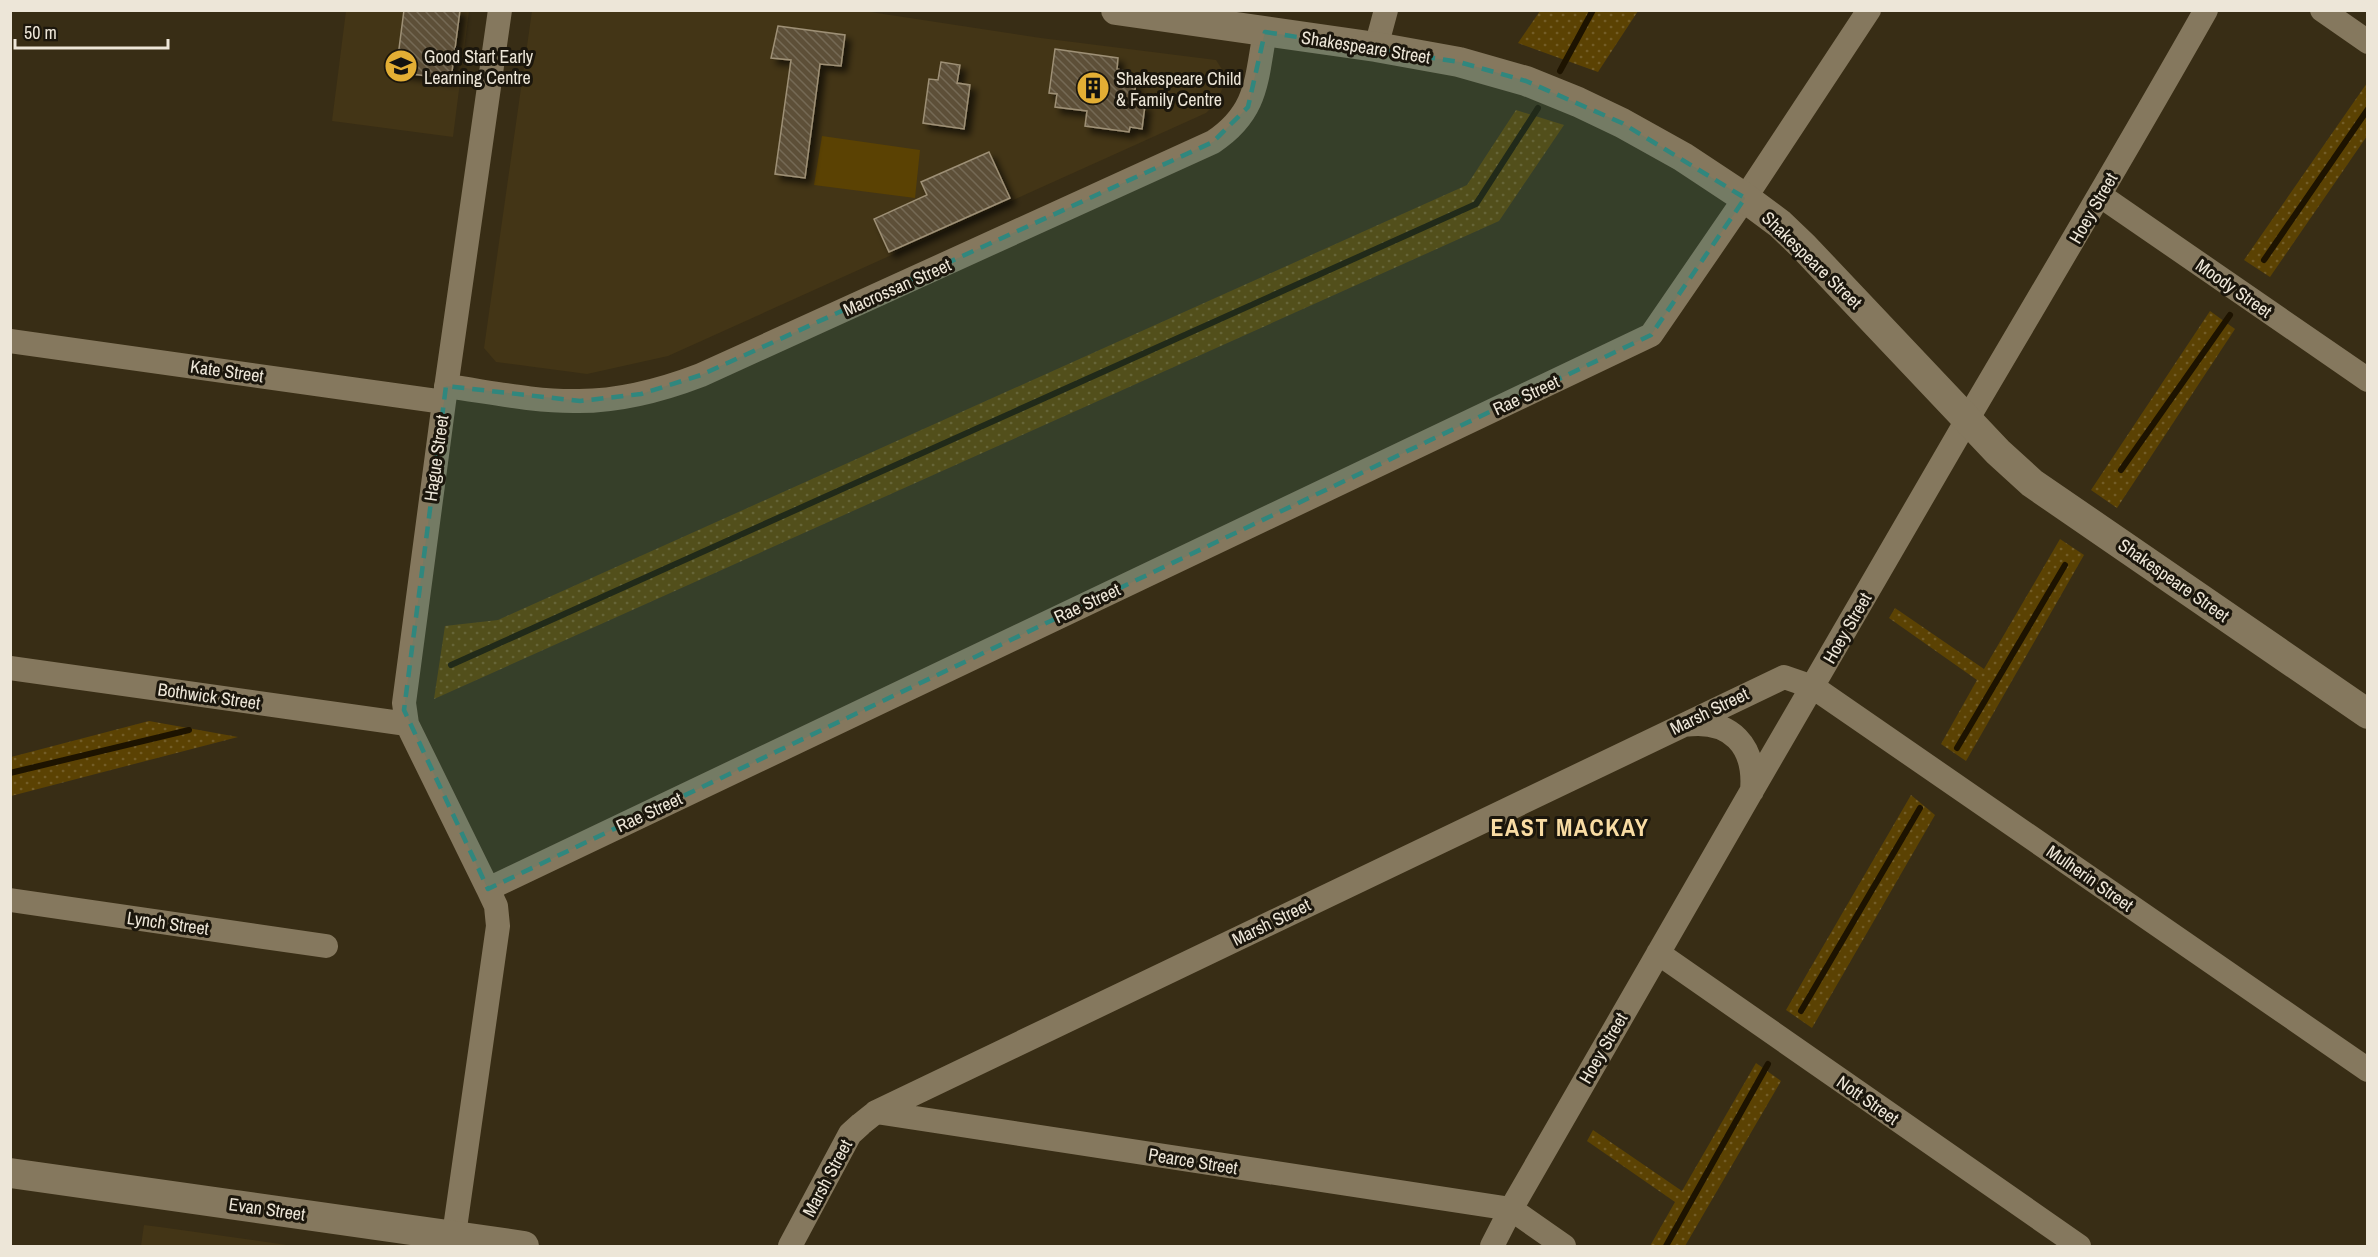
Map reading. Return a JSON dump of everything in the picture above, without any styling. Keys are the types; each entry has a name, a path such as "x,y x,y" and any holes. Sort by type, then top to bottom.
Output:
{"street":[{"name":"Hague Street","path":"488,888 407,724 404,710 445,394 500,10"},
{"name":"Shakespeare Street","path":"1116,10 1376,47 1459,62 1526,81 1578,102 1653,140 1745,198 1780,224 1967,420 2032,483 2367,714"},
{"path":"1376,47 1386,10"},
{"name":"Rae Street","path":"488,888 1651,335 1869,10"},
{"name":"Hoey Street","path":"1492,1246 1658,953 1967,420 2101,196 2205,10"},
{"path":"2322,10 2367,42"},
{"name":"Macrossan Street","path":"445,394 580,401 641,394 701,375 1213,142 1236,124 1248,107 1255,85 1265,32"},
{"name":"Moody Street","path":"2101,196 2367,380"},
{"name":"Kate Street","path":"10,340 445,394"},
{"name":"Bothwick Street","path":"10,668 407,724"},
{"name":"Marsh Street","path":"790,1246 850,1134 876,1112 1782,677 1794,678 1813,687"},
{"name":"Mulherin Street","path":"1813,687 2367,1070"},
{"path":"1676,727 1701,724 1718,727 1734,735 1744,745 1750,759 1752,791"},
{"path":"440,1238 498,936 498,914 488,888"},
{"name":"Lynch Street","path":"10,900 326,946"},
{"name":"Nott Street","path":"1658,953 2079,1246"},
{"name":"Pearce Street","path":"876,1112 1511,1209"},
{"name":"Evan Street","path":"10,1173 440,1238 524,1246"},
{"path":"1511,1209 1564,1246"}],"highlighted area":[{"path":"1265,32 1459,62 1526,81 1622,123 1745,198 1651,335 488,889 404,710 446,386 580,401 641,394 701,375 1213,142 1248,107"}],"shaded area":[{"name":"Good Start Early Learning Centre","path":"346,11 469,11 453,137 332,121"},
{"path":"532,11 864,11 1041,38 1216,60 1227,77 1217,102 1206,113 668,356 587,374 496,362 484,348"},
{"path":"1540,11 1638,11 1598,72 1518,43"},
{"path":"2367,83 2367,136 2270,277 2244,260"},
{"path":"1516,110 1564,125 1499,221 434,699 445,626 498,620 1467,185"},
{"path":"822,136 920,150 915,198 814,185"},
{"path":"2210,311 2235,329 2117,508 2091,490"},
{"path":"2060,539 2084,555 1966,761 1941,744 1977,680 1889,618 1895,608 1984,669"},
{"path":"149,721 238,737 11,796 11,757"},
{"path":"1911,795 1935,815 1812,1028 1786,1010"},
{"path":"1756,1063 1781,1081 1685,1246 1650,1246 1675,1202 1587,1141 1593,1130 1682,1191"},
{"path":"144,1225 160,1227 294,1246 141,1246"}],"building":[{"path":"404,10 460,10 451,79 396,72"},
{"path":"778,26 845,35 841,66 820,64 805,178 775,174 791,60 771,58"},
{"name":"Shakespeare Child & Family Centre","path":"1055,49 1118,58 1117,69 1125,71 1124,81 1136,83 1133,103 1145,105 1142,129 1130,127 1129,132 1085,126 1087,111 1055,107 1057,94 1049,93"},
{"path":"941,62 960,65 957,83 970,85 964,129 923,123 929,79 938,80"},
{"path":"989,152 1010,198 889,252 874,219 927,195 921,182"}],"waterway":[{"path":"1560,71 1593,10"},
{"path":"451,665 1476,204 1538,108"},
{"path":"2264,260 2368,109"},
{"path":"2121,470 2230,315"},
{"path":"1957,748 2065,565"},
{"path":"10,773 189,730"},
{"path":"1801,1011 1920,808"},
{"path":"1666,1246 1768,1064"}],"place":[{"name":"Good Start Early Learning Centre","path":"401,66"},
{"name":"Shakespeare Child & Family Centre","path":"1093,88"}],"district":[{"name":"EAST MACKAY","path":"1570,827"}]}
